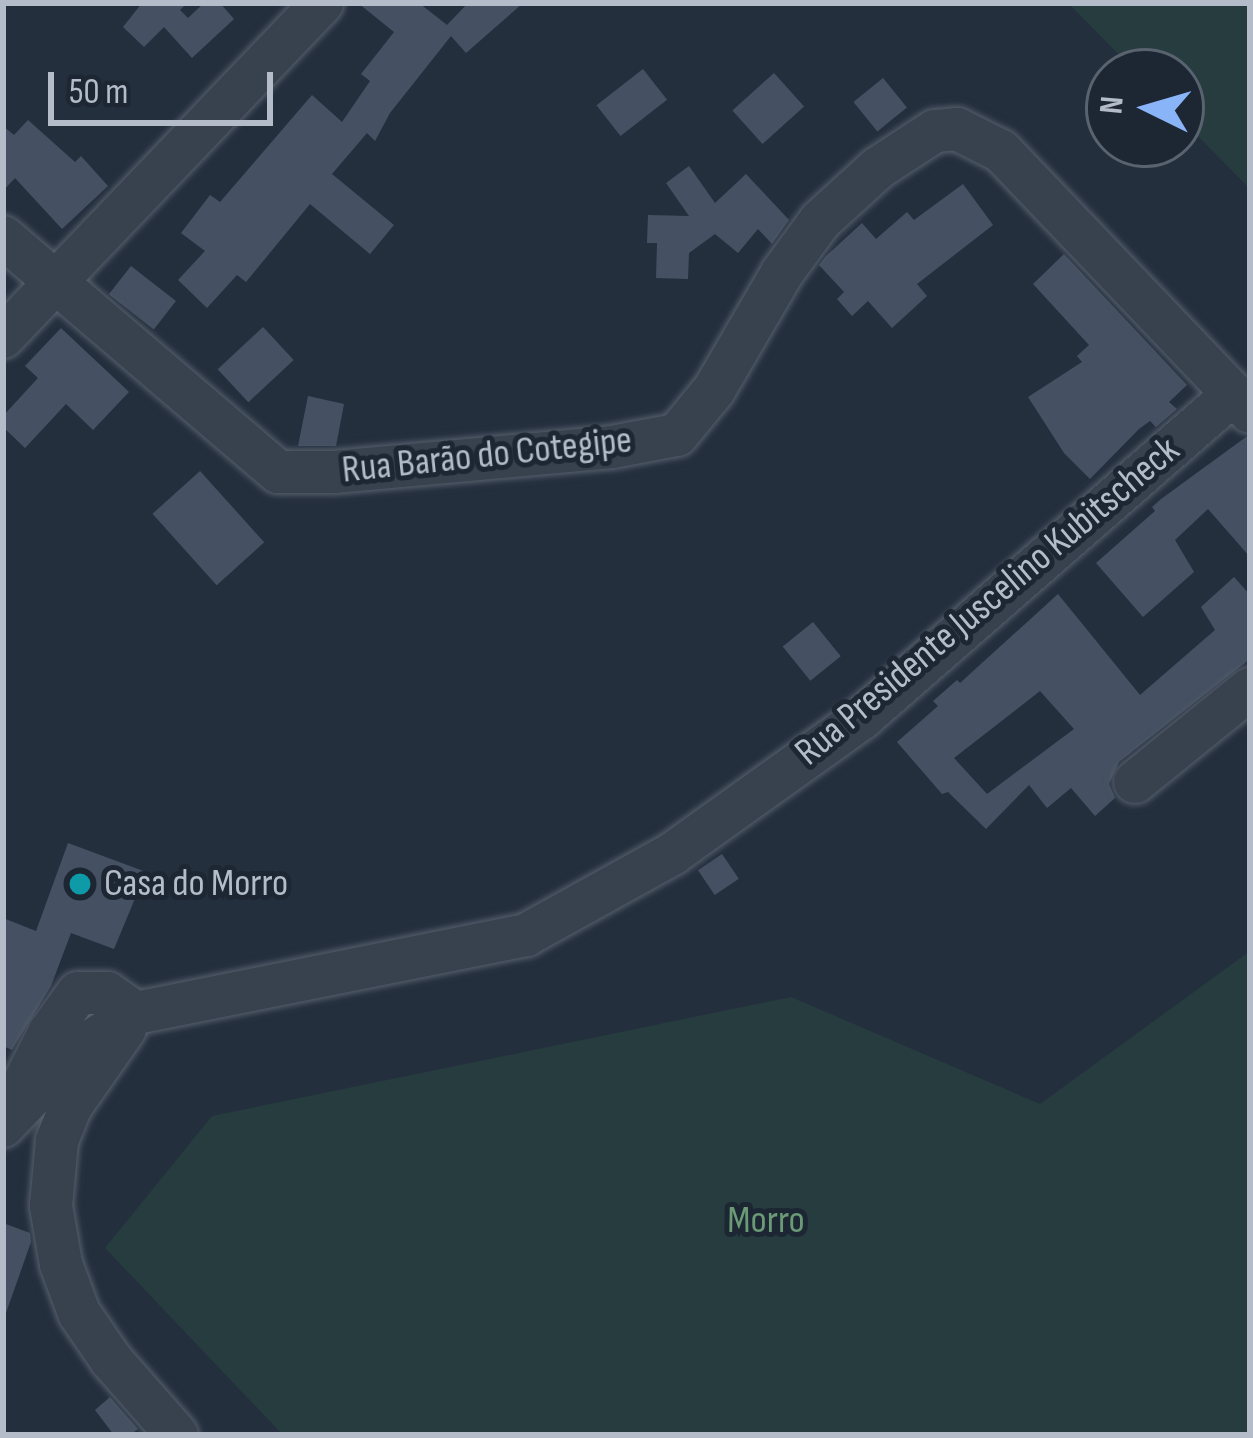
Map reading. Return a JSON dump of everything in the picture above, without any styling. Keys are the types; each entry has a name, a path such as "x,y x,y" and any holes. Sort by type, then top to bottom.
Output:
{"street":[{"path":"3,337 52,280 322,3"},
{"name":"Rua Barão do Cotegipe","path":"3,237 278,472 334,472 612,447 676,435 715,390 782,273 820,220 878,168 935,131 957,129 1001,152 1241,403"},
{"name":"Rua Presidente Juscelino Kubitscheck","path":"136,1013 526,935 672,854 862,718 1241,403"},
{"path":"1135,782 1250,689"},
{"path":"7,1120 26,1073 78,994 107,993 136,1013 71,1106 57,1141 51,1206 61,1264 79,1313 112,1361 177,1435"}],"green space":[{"path":"1068,3 1250,3 1250,189 1205,143 1205,48 1112,48"},
{"name":"Morro","path":"1250,951 1250,1435 283,1435 105,1248 212,1116 791,997 1040,1104"}],"building":[{"path":"142,3 187,3 180,10 188,18 204,3 220,3 234,19 192,58 164,27 144,47 123,27"},
{"path":"358,3 419,3 447,25 468,3 523,3 466,53 451,36 390,113 375,141 367,133 332,174 394,225 370,254 310,204 246,282 237,275 207,308 178,280 205,251 181,233 210,195 220,202 312,95 342,122 370,81 361,74 394,32"},
{"path":"643,69 667,100 621,136 597,105"},
{"path":"774,73 804,106 762,144 732,110"},
{"path":"883,78 907,108 877,131 853,102"},
{"path":"28,120 75,162 81,156 108,186 62,229 15,178 3,191 3,126 14,135"},
{"path":"689,166 715,203 746,174 789,220 772,244 758,229 738,253 715,234 689,253 688,279 656,278 657,243 647,243 648,215 689,216 666,183"},
{"path":"963,184 993,225 917,284 927,296 892,328 868,301 852,316 837,299 844,292 819,265 826,256 862,223 876,239 907,212 914,220"},
{"path":"1064,254 1187,385 1169,402 1177,409 1156,427 1150,421 1139,429 1090,479 1064,453 1028,397 1082,362 1077,356 1089,345 1033,284"},
{"path":"131,266 176,301 154,329 109,294"},
{"path":"263,327 294,360 248,402 218,369"},
{"path":"61,328 129,392 93,430 66,404 25,448 3,427 3,416 38,378 25,366"},
{"path":"308,396 344,404 336,446 298,446"},
{"path":"1250,437 1250,557 1208,509 1175,540 1194,572 1143,617 1096,563 1155,511 1152,507 1161,499"},
{"path":"200,471 264,542 217,585 152,514"},
{"path":"1234,577 1250,595 1250,659 1119,762 1109,784 1115,798 1095,816 1071,788 1047,808 1029,785 986,829 948,792 942,794 897,742 938,706 933,701 957,680 960,683 1058,594 1140,695 1215,630 1201,607","holes":["1040,691 1074,729 987,794 954,758"]},
{"path":"813,622 841,656 810,681 783,647"},
{"path":"68,843 146,872 114,949 71,933 51,986 12,1050 3,1046 3,918 36,931"},
{"path":"722,854 739,879 715,895 698,870"},
{"path":"3,1223 30,1233 31,1242 6,1313"},
{"path":"110,1397 138,1429 130,1435 114,1435 95,1410"}],"place":[{"name":"Casa do Morro","path":"80,884"}]}
